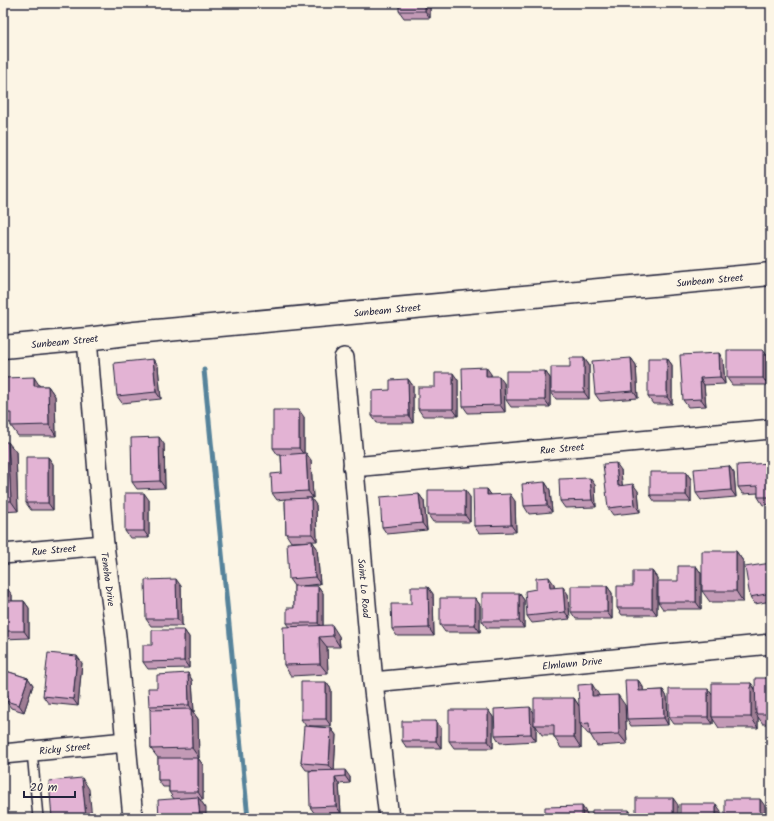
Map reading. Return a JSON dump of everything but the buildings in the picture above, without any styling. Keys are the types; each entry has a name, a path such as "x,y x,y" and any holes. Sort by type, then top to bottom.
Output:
{"street":[{"name":"Sunbeam Street","path":"3,347 142,332 771,274"},
{"name":"Teneha Drive","path":"87,339 104,545 116,636 133,818"},
{"name":"Saint Lo Road","path":"344,358 373,682 389,818"},
{"name":"Rue Street","path":"353,467 771,429"},
{"name":"Rue Street","path":"3,554 104,545"},
{"name":"Elmlawn Drive","path":"373,682 771,644"},
{"name":"Ricky Street","path":"3,754 126,742"}],"lane":[{"path":"32,751 38,818"}],"waterway":[{"path":"204,370 248,818"}]}
